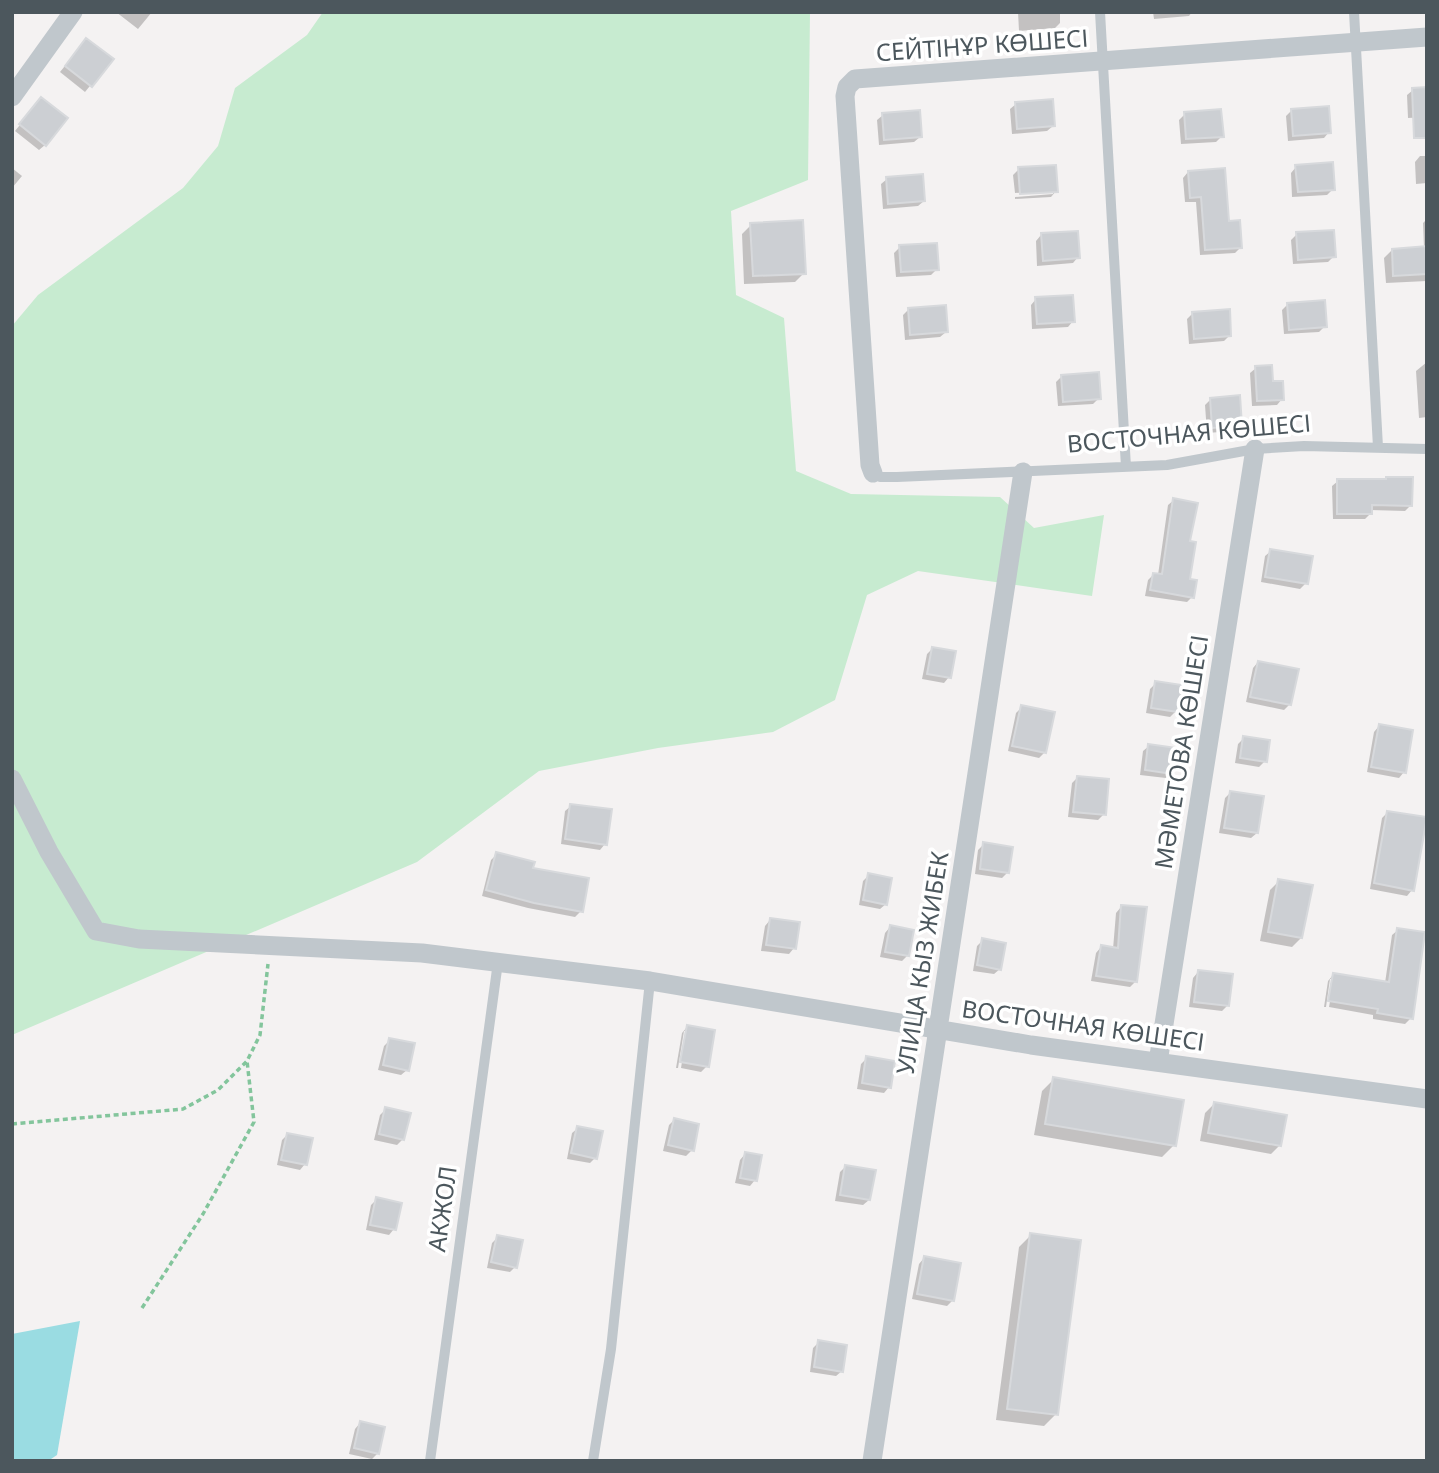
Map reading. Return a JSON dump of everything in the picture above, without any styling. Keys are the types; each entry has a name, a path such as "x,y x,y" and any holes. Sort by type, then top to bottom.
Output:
{"street":[{"path":"12,97 73,12"},
{"name":"СЕЙТІНҰР КӨШЕСІ","path":"873,473 870,466 845,96 847,87 855,79 1103,63 1427,37"},
{"name":"МӘМЕТОВА КӨШЕСІ","path":"1158,1062 1255,449"},
{"name":"УЛИЦА КЫЗ ЖИБЕК","path":"872,1461 1023,472"},
{"name":"ВОСТОЧНАЯ КӨШЕСІ","path":"12,779 49,852 96,931 139,939 422,953 650,981 937,1029 1427,1099"}],"lane":[{"path":"1100,12 1126,467"},
{"path":"1354,12 1378,447"},
{"name":"ВОСТОЧНАЯ КӨШЕСІ","path":"873,473 880,477 897,477 1167,466 1255,449 1304,446 1427,449"},
{"name":"АКЖОЛ","path":"430,1461 498,962"},
{"path":"593,1461 611,1349 650,981"}],"path":[{"path":"12,1124 183,1109 218,1090 247,1061 260,1035 270,945"},
{"path":"142,1308 202,1214 254,1122 247,1061"}],"green space":[{"path":"323,12 810,12 808,180 731,211 736,295 784,318 796,471 851,494 1000,497 1034,528 1104,515 1092,596 918,571 867,595 835,700 773,732 658,748 539,771 417,862 12,1035 12,326 38,295 183,188 218,146 235,88 307,35"}],"water":[{"path":"80,1321 57,1455 48,1461 12,1461 12,1334"}],"building":[{"path":"86,38 114,59 92,87 65,66"},
{"path":"1427,87 1427,138 1414,138 1412,88"},
{"path":"41,97 68,118 46,146 19,124"},
{"path":"1053,99 1055,126 1017,129 1015,102"},
{"path":"1329,106 1331,133 1293,136 1291,109"},
{"path":"1221,109 1224,137 1186,139 1184,112"},
{"path":"920,110 922,137 884,140 882,113"},
{"path":"1333,162 1335,190 1298,192 1295,165"},
{"path":"1056,165 1058,192 1020,194 1018,167"},
{"path":"1225,168 1229,221 1240,220 1242,248 1205,250 1201,197 1190,198 1188,171"},
{"path":"923,174 925,201 888,204 886,177"},
{"path":"803,220 806,274 753,276 750,223"},
{"path":"1334,230 1336,257 1298,260 1296,232"},
{"path":"1078,231 1080,258 1043,261 1041,233"},
{"path":"937,243 939,270 901,272 899,245"},
{"path":"1427,246 1427,274 1393,276 1392,249"},
{"path":"1073,295 1075,322 1037,324 1035,297"},
{"path":"1325,300 1327,327 1289,330 1287,303"},
{"path":"946,305 948,332 910,335 908,308"},
{"path":"1230,309 1231,336 1194,339 1192,312"},
{"path":"1272,365 1273,381 1283,381 1284,400 1257,401 1255,366"},
{"path":"1099,372 1101,399 1063,402 1061,375"},
{"path":"1240,395 1242,426 1212,428 1210,398"},
{"path":"1413,477 1412,506 1372,505 1372,514 1337,514 1337,479"},
{"path":"1173,498 1198,503 1190,541 1196,542 1190,579 1197,580 1194,598 1150,590 1153,573 1162,574"},
{"path":"1270,549 1313,556 1308,584 1265,577"},
{"path":"932,647 956,651 951,678 927,674"},
{"path":"1258,661 1299,669 1291,705 1250,697"},
{"path":"1155,681 1182,685 1178,712 1151,708"},
{"path":"1021,705 1055,712 1046,753 1012,746"},
{"path":"1379,724 1413,730 1406,773 1371,767"},
{"path":"1243,736 1270,740 1267,762 1240,758"},
{"path":"1148,744 1177,748 1173,774 1145,770"},
{"path":"1077,776 1109,779 1106,815 1073,812"},
{"path":"1230,791 1264,796 1258,833 1224,828"},
{"path":"570,804 612,809 607,845 565,839"},
{"path":"1387,811 1427,817 1414,891 1374,883"},
{"path":"983,842 1013,847 1009,873 980,869"},
{"path":"496,852 535,862 533,868 589,878 583,912 486,890"},
{"path":"868,873 892,878 887,905 863,900"},
{"path":"1278,879 1313,885 1302,938 1268,932"},
{"path":"1121,905 1147,907 1137,982 1096,976 1101,945 1118,948"},
{"path":"770,918 800,922 796,949 766,945"},
{"path":"890,925 914,930 909,956 885,952"},
{"path":"1397,928 1425,932 1413,1019 1377,1013 1378,1009 1328,1001 1333,973 1389,982"},
{"path":"982,938 1006,943 1001,970 977,965"},
{"path":"1198,970 1233,974 1229,1006 1194,1002"},
{"path":"687,1025 715,1030 709,1067 680,1062"},
{"path":"389,1038 415,1043 409,1071 383,1065"},
{"path":"866,1056 895,1061 891,1088 862,1083"},
{"path":"1053,1077 1184,1100 1176,1146 1045,1124"},
{"path":"1214,1102 1287,1115 1281,1146 1208,1133"},
{"path":"385,1107 411,1113 404,1140 379,1134"},
{"path":"674,1118 699,1124 694,1151 668,1145"},
{"path":"577,1126 603,1131 597,1159 571,1153"},
{"path":"287,1133 313,1138 307,1165 281,1160"},
{"path":"745,1152 762,1155 757,1181 740,1178"},
{"path":"845,1165 876,1170 870,1200 840,1195"},
{"path":"376,1197 402,1203 396,1230 370,1225"},
{"path":"1030,1233 1081,1240 1058,1415 1007,1409"},
{"path":"497,1235 523,1240 517,1268 491,1262"},
{"path":"924,1256 961,1263 954,1301 917,1294"},
{"path":"818,1340 847,1345 843,1372 814,1367"},
{"path":"360,1421 385,1427 379,1454 354,1448"}]}
